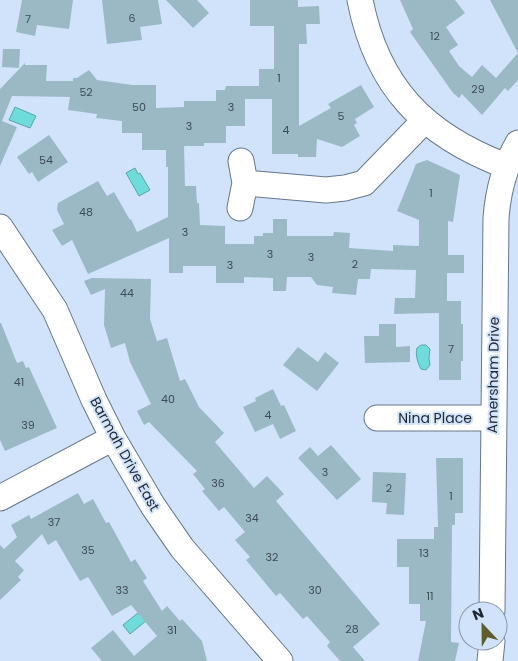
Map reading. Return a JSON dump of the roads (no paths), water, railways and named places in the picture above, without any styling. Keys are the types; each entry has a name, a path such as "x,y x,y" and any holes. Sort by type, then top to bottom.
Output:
{"street":[{"path":"360,0 366,29 385,71 400,93 424,121 465,148 506,166"},
{"path":"240,208 243,172 326,190 355,186 364,183 424,121"},
{"name":"Amersham Drive","path":"492,601 496,218 501,182 506,166 518,143"},
{"name":"Barmah Drive East","path":"0,227 58,316 94,400 113,438 153,506 182,548 280,661"},
{"name":"Nina Place","path":"377,418 493,418"},
{"path":"0,498 113,438"}]}
